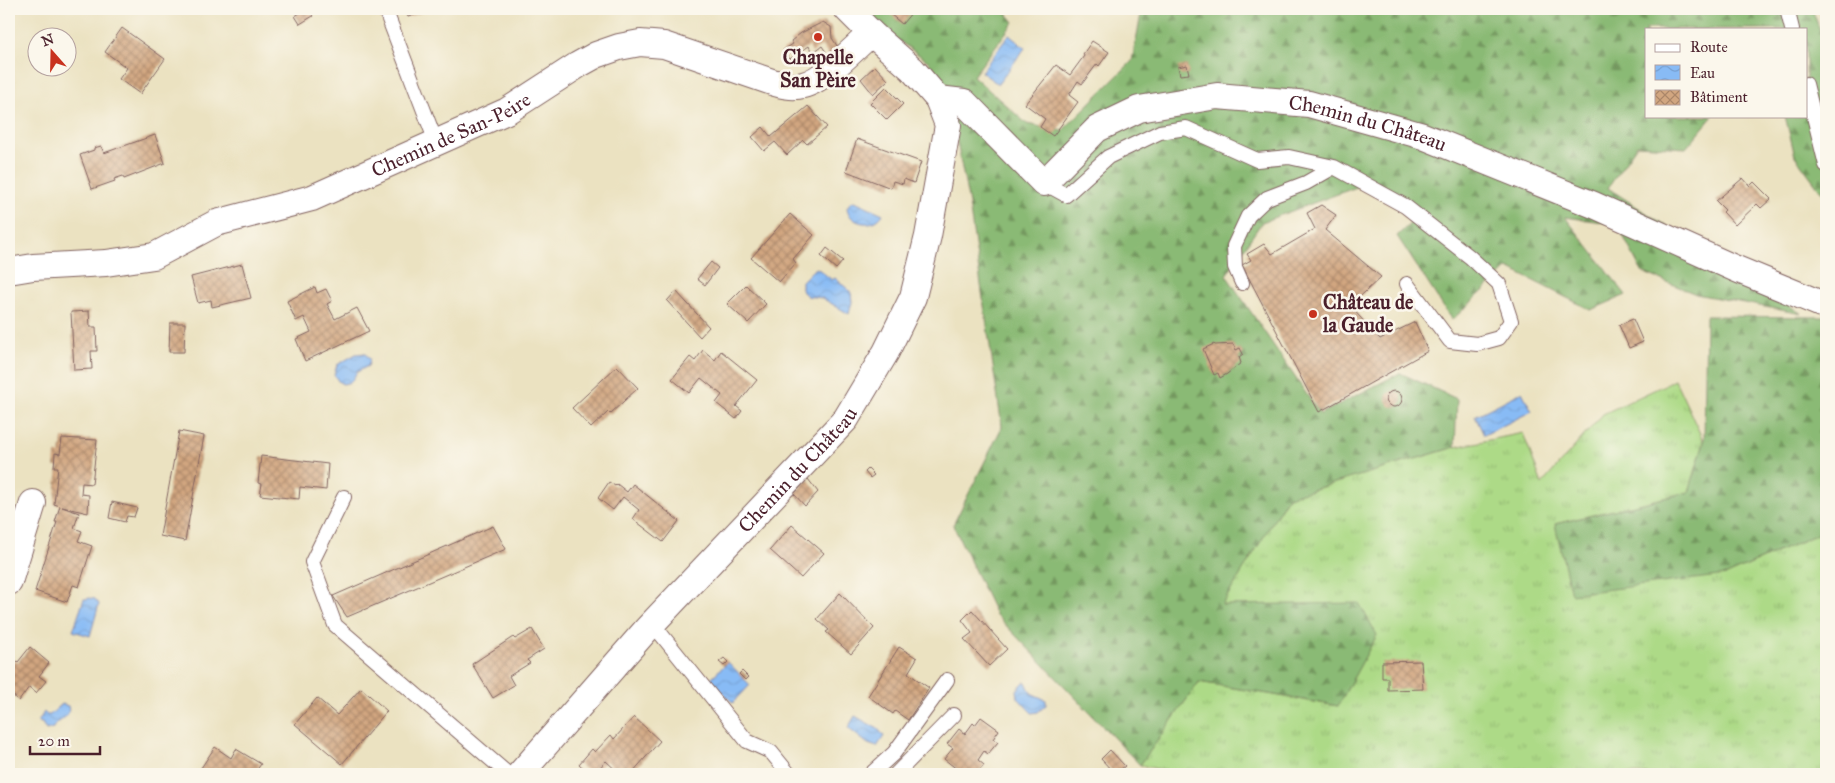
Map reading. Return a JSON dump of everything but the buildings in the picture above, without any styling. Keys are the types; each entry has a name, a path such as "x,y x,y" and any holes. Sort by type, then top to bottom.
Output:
{"street":[{"name":"Chemin du Château","path":"520,774 652,623 846,419 886,352 914,297 928,236 948,125 938,99 912,69 871,34 847,9"},
{"name":"Chemin de San-Peire","path":"9,271 32,266 106,263 154,256 216,222 312,198 507,111 578,65 619,48 640,44 664,45 772,82 787,86 801,86 812,82 848,55 871,34"},
{"name":"Chemin du Château","path":"1044,183 1098,129 1139,109 1217,96 1309,104 1423,136 1594,205 1734,268 1826,306"},
{"path":"938,99 964,102 1044,183"},
{"path":"9,582 33,504"}],"lane":[{"path":"385,9 436,142"},
{"path":"1787,9 1792,28"},
{"path":"1808,92 1826,164"},
{"path":"1044,183 1066,195 1108,157 1160,132 1186,128 1257,160 1290,157 1334,167 1405,206 1470,257 1499,284 1510,320 1499,338 1478,344 1450,341 1407,284"},
{"path":"1242,283 1235,267 1234,246 1248,216 1267,198 1306,183 1334,167"},
{"path":"344,497 312,562 335,625 508,774"},
{"path":"652,623 747,741 771,752 789,774"},
{"path":"871,774 894,753 947,680"},
{"path":"896,774 954,715"}],"green space":[{"path":"859,9 1003,9 1014,22 973,76 1027,124 1062,131 1132,61 1142,9 1812,9 1826,46 1826,198 1795,156 1786,118 1808,118 1808,28 1645,28 1645,118 1711,118 1686,148 1637,145 1608,188 1802,314 1696,294 1642,272 1617,224 1565,217 1626,295 1591,310 1508,268 1452,320 1397,236 1413,221 1373,181 1262,222 1226,275 1320,414 1400,373 1457,399 1455,447 1288,497 1222,605 1359,603 1377,635 1338,706 1199,682 1140,765 996,615 953,525 1002,427 969,204 954,127 929,62 864,16"},
{"path":"1706,316 1826,317 1826,530 1727,575 1571,594 1555,524 1689,492 1704,442"},
{"path":"1675,380 1704,442 1689,492 1555,524 1727,575 1826,530 1826,774 1180,774 1140,765 1199,682 1338,706 1221,605 1288,497 1455,447 1523,433 1542,484 1603,414"}],"water":[{"path":"1009,35 1025,48 998,84 981,72"},
{"path":"855,201 883,214 874,222 862,223 857,221 852,218 847,207 851,202"},
{"path":"817,268 832,280 835,278 851,292 852,302 849,314 822,298 807,296 802,291 802,281"},
{"path":"365,353 370,360 368,366 357,372 351,382 343,384 339,382 334,375 337,365 356,354"},
{"path":"1522,392 1532,411 1484,435 1475,416"},
{"path":"84,599 95,599 99,604 90,636 73,631"},
{"path":"728,662 750,685 733,703 710,679"},
{"path":"1026,682 1031,693 1046,700 1046,705 1038,712 1032,713 1018,698 1017,690"},
{"path":"62,704 68,706 68,713 53,728 46,730 42,723 38,722 44,712 50,715"},
{"path":"855,716 878,729 884,736 877,747 868,744 848,728"}],"place":[{"name":"Chapelle San Pèire","path":"818,37"},
{"name":"Château de la Gaude","path":"1313,314"}]}
